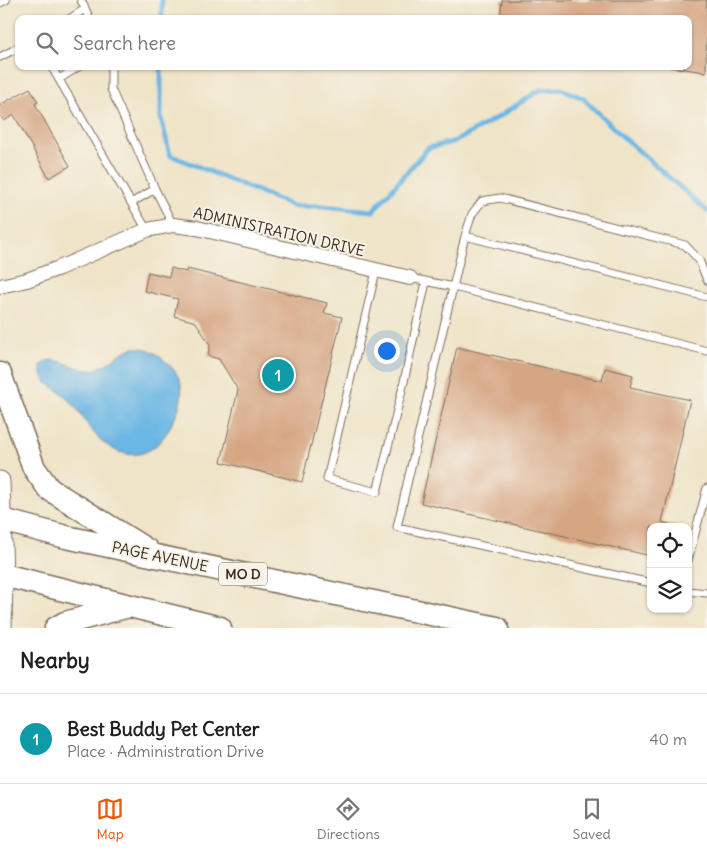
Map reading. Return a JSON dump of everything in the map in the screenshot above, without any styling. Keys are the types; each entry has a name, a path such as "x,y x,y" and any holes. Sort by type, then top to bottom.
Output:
{"highway":[{"path":"0,374 34,468 49,489 72,505 129,537 156,556"},
{"name":"PAGE AVENUE","path":"1,520 66,537 497,628"},
{"path":"2,574 220,628"},
{"path":"56,628 65,623 130,606"}],"main road":[{"path":"0,481 2,628"}],"street":[{"name":"ADMINISTRATION DRIVE","path":"0,286 27,280 147,230 173,225 197,228 410,278"}],"lane":[{"path":"0,3 6,0"},
{"path":"81,0 88,15"},
{"path":"75,15 85,9"},
{"path":"0,57 15,49"},
{"path":"53,70 147,230"},
{"path":"59,79 74,70"},
{"path":"111,70 111,89 173,225"},
{"path":"131,203 155,189"},
{"path":"647,582 397,527 465,236 472,214 482,201 500,198 685,245 699,260 707,280"},
{"path":"465,236 707,297"},
{"path":"376,271 327,478 377,492 426,282"},
{"path":"410,278 454,287 707,351"},
{"path":"692,545 707,488"},
{"path":"692,591 707,593"}],"water":[{"path":"133,348 146,349 153,352 169,365 180,381 181,399 177,413 157,445 141,453 133,454 113,449 98,438 69,400 45,381 41,365 51,360 83,369 95,369"}],"building":[{"path":"502,0 707,0 706,72 691,70 692,15 500,15"},
{"path":"30,88 38,102 35,104 70,166 49,178 14,115 4,121 0,115 0,105"},
{"path":"171,268 186,272 187,269 327,303 324,313 342,317 302,482 221,462 238,390 219,359 208,356 210,345 196,322 174,316 178,299 144,291 148,272 169,277"},
{"path":"457,347 602,381 605,368 633,375 630,387 690,400 662,522 665,523 647,523 647,555 421,503"}],"waterway":[{"path":"162,0 162,15"},
{"path":"161,70 161,118 170,155 293,206 323,206 373,211 428,148 456,141 540,90 561,89 583,98 621,135 707,211"}],"place":[{"name":"Best Buddy Pet Center","path":"278,375"}]}
